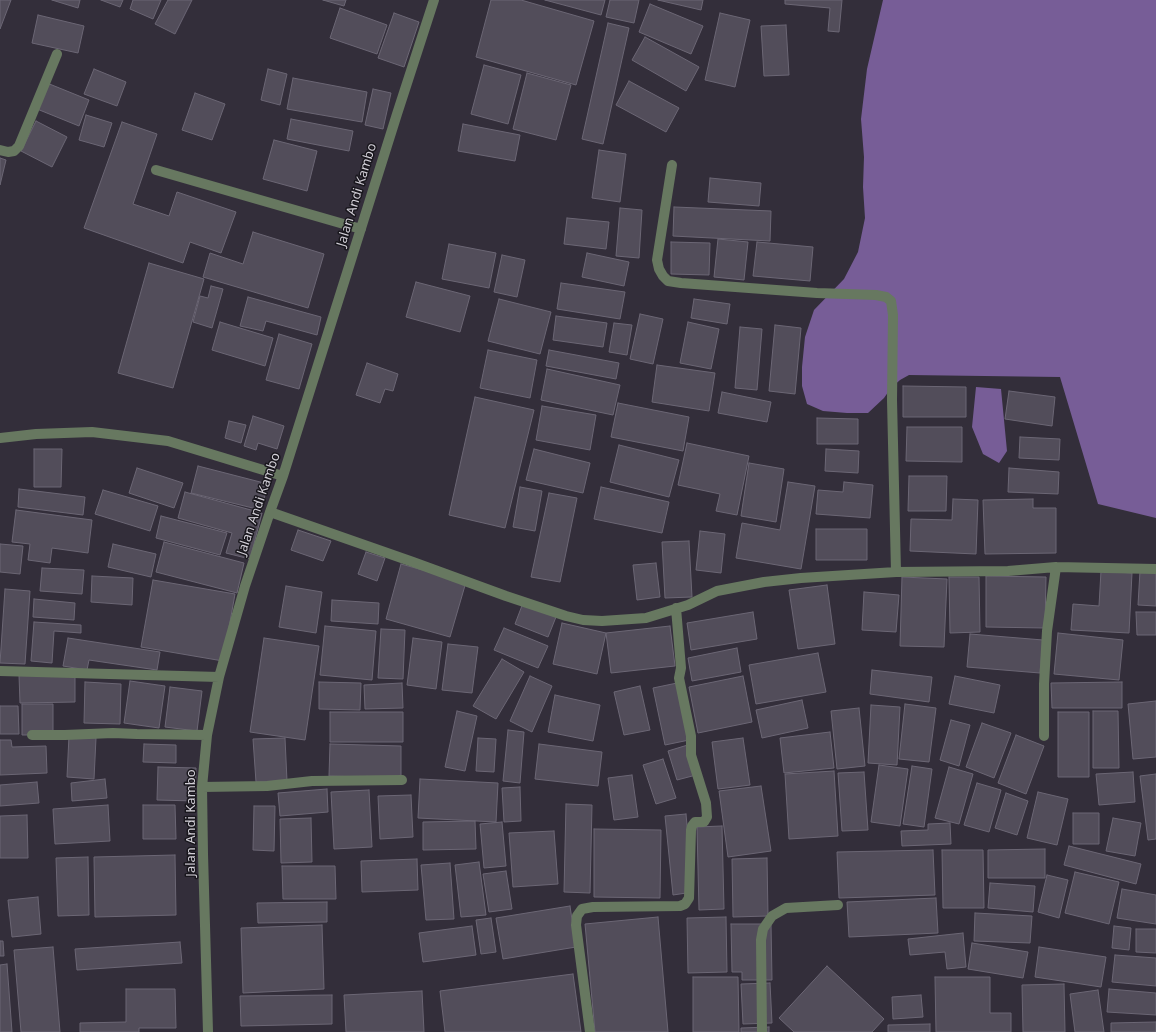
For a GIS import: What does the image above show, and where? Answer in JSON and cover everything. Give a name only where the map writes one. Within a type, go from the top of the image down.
[{"type":"street","name":"Jalan Andi Kambo","points":[[208,1032],[202,787],[207,735],[220,676],[245,586],[283,476],[434,0]]},
{"type":"street","points":[[0,150],[8,152],[14,151],[19,146],[57,54]]},
{"type":"street","points":[[672,165],[657,260],[659,269],[668,281],[817,293],[876,295],[886,297],[891,301],[893,315],[892,400],[896,572]]},
{"type":"street","points":[[156,170],[361,229]]},
{"type":"street","points":[[0,438],[36,434],[92,432],[168,442],[283,476]]},
{"type":"street","points":[[270,512],[506,596],[566,616],[583,620],[602,621],[646,618],[688,605],[717,591],[764,582],[801,578],[896,572],[1008,571],[1056,567],[1156,569]]},
{"type":"street","points":[[1044,736],[1044,684],[1047,631],[1056,567]]},
{"type":"street","points":[[590,1032],[576,925],[577,916],[582,909],[593,906],[680,906],[685,904],[689,898],[692,826],[695,822],[704,822],[707,817],[706,803],[691,755],[690,736],[679,678],[681,668],[676,608]]},
{"type":"street","points":[[0,671],[220,676]]},
{"type":"street","points":[[32,736],[113,733],[207,735]]},
{"type":"street","points":[[202,787],[267,786],[312,781],[402,780]]},
{"type":"street","points":[[762,1032],[761,940],[764,929],[772,916],[786,908],[838,905]]},
{"type":"shaded area","points":[[883,0],[1156,0],[1156,518],[1098,504],[1060,377],[909,375],[900,380],[891,388],[884,398],[868,413],[823,411],[807,404],[802,386],[805,337],[814,310],[844,279],[858,252],[865,218],[863,187],[864,157],[861,119],[867,69]]},
{"type":"shaded area","points":[[976,387],[1001,389],[1007,451],[999,463],[983,454],[972,427]]},
{"type":"building","points":[[0,0],[11,0],[0,29]]},
{"type":"building","points":[[52,0],[80,0],[78,8]]},
{"type":"building","points":[[101,0],[123,0],[120,7]]},
{"type":"building","points":[[133,0],[161,0],[153,19],[130,9]]},
{"type":"building","points":[[168,0],[192,0],[175,34],[155,24]]},
{"type":"building","points":[[323,0],[346,0],[344,6]]},
{"type":"building","points":[[491,0],[521,0],[594,21],[576,85],[476,57]]},
{"type":"building","points":[[545,0],[605,0],[601,15]]},
{"type":"building","points":[[610,0],[639,0],[634,23],[606,17]]},
{"type":"building","points":[[658,0],[703,0],[701,10]]},
{"type":"building","points":[[785,0],[842,0],[839,32],[828,31],[830,8],[785,4]]},
{"type":"building","points":[[650,4],[703,26],[691,54],[639,32]]},
{"type":"building","points":[[340,8],[387,25],[377,54],[330,38]]},
{"type":"building","points":[[394,13],[419,22],[404,67],[378,58]]},
{"type":"building","points":[[720,13],[750,20],[735,87],[705,80]]},
{"type":"building","points":[[38,15],[84,26],[78,53],[32,43]]},
{"type":"building","points":[[608,23],[629,28],[603,144],[582,139]]},
{"type":"building","points":[[786,25],[789,75],[764,76],[761,26]]},
{"type":"building","points":[[645,37],[699,67],[686,91],[632,60]]},
{"type":"building","points":[[484,65],[521,75],[508,124],[471,114]]},
{"type":"building","points":[[94,69],[126,82],[117,106],[84,94]]},
{"type":"building","points":[[268,69],[287,74],[280,105],[261,100]]},
{"type":"building","points":[[527,73],[571,85],[556,140],[513,129]]},
{"type":"building","points":[[293,78],[367,92],[362,122],[287,109]]},
{"type":"building","points":[[629,81],[679,108],[666,132],[616,105]]},
{"type":"building","points":[[47,83],[89,100],[79,126],[37,109]]},
{"type":"building","points":[[373,89],[391,93],[383,129],[365,125]]},
{"type":"building","points":[[195,93],[225,104],[212,140],[182,130]]},
{"type":"building","points":[[86,115],[112,123],[104,147],[79,140]]},
{"type":"building","points":[[291,119],[353,131],[349,151],[287,139]]},
{"type":"building","points":[[36,121],[67,137],[52,167],[21,151]]},
{"type":"building","points":[[122,122],[157,134],[133,204],[169,216],[177,192],[236,212],[221,253],[190,242],[183,263],[84,228]]},
{"type":"building","points":[[463,124],[520,135],[515,161],[458,151]]},
{"type":"building","points":[[274,140],[317,151],[307,191],[263,179]]},
{"type":"building","points":[[599,150],[626,154],[620,202],[592,198]]},
{"type":"building","points":[[0,158],[6,160],[0,185]]},
{"type":"building","points":[[710,178],[761,183],[759,206],[708,202]]},
{"type":"building","points":[[674,207],[771,211],[770,241],[673,236]]},
{"type":"building","points":[[620,208],[642,210],[639,258],[616,256]]},
{"type":"building","points":[[567,218],[609,222],[606,249],[564,244]]},
{"type":"building","points":[[253,232],[324,254],[308,308],[203,277],[210,253],[243,264]]},
{"type":"building","points":[[718,239],[748,242],[744,280],[714,277]]},
{"type":"building","points":[[671,242],[710,243],[709,275],[671,274]]},
{"type":"building","points":[[757,242],[813,247],[810,281],[753,276]]},
{"type":"building","points":[[449,244],[496,253],[489,288],[442,279]]},
{"type":"building","points":[[587,253],[629,262],[624,286],[582,277]]},
{"type":"building","points":[[502,255],[525,260],[517,297],[494,292]]},
{"type":"building","points":[[149,263],[204,279],[173,388],[118,373]]},
{"type":"building","points":[[416,282],[470,296],[460,332],[406,317]]},
{"type":"building","points":[[561,283],[625,292],[620,319],[557,309]]},
{"type":"building","points":[[211,286],[223,289],[212,328],[193,322],[200,296],[208,298]]},
{"type":"building","points":[[248,297],[321,317],[317,335],[266,321],[263,331],[240,326]]},
{"type":"building","points":[[499,299],[551,312],[540,354],[488,341]]},
{"type":"building","points":[[694,299],[730,304],[727,324],[691,318]]},
{"type":"building","points":[[640,314],[663,319],[653,364],[630,359]]},
{"type":"building","points":[[556,316],[607,323],[603,347],[553,340]]},
{"type":"building","points":[[220,322],[273,338],[265,366],[212,350]]},
{"type":"building","points":[[688,322],[719,329],[711,369],[680,363]]},
{"type":"building","points":[[614,323],[632,325],[627,355],[609,352]]},
{"type":"building","points":[[775,325],[801,328],[795,394],[769,391]]},
{"type":"building","points":[[740,327],[762,329],[757,390],[735,388]]},
{"type":"building","points":[[279,334],[312,344],[299,389],[266,380]]},
{"type":"building","points":[[488,350],[537,360],[530,398],[480,388]]},
{"type":"building","points":[[549,350],[619,363],[616,379],[546,366]]},
{"type":"building","points":[[367,363],[398,374],[393,391],[385,389],[380,403],[356,395]]},
{"type":"building","points":[[657,365],[715,373],[709,411],[652,402]]},
{"type":"building","points":[[547,369],[620,385],[613,415],[541,400]]},
{"type":"building","points":[[903,386],[966,387],[966,417],[903,417]]},
{"type":"building","points":[[1009,391],[1055,397],[1052,426],[1005,419]]},
{"type":"building","points":[[722,392],[771,402],[767,422],[718,413]]},
{"type":"building","points":[[475,397],[534,410],[505,528],[449,515]]},
{"type":"building","points":[[618,403],[689,417],[683,451],[611,437]]},
{"type":"building","points":[[542,406],[596,415],[590,450],[536,440]]},
{"type":"building","points":[[253,416],[284,426],[277,449],[258,443],[256,450],[244,446]]},
{"type":"building","points":[[817,418],[858,419],[858,444],[817,444]]},
{"type":"building","points":[[229,421],[246,425],[241,443],[225,438]]},
{"type":"building","points":[[907,427],[962,427],[962,462],[906,461]]},
{"type":"building","points":[[1020,437],[1060,439],[1059,460],[1019,458]]},
{"type":"building","points":[[687,443],[749,456],[737,515],[716,511],[720,494],[678,485]]},
{"type":"building","points":[[619,445],[679,460],[669,497],[610,482]]},
{"type":"building","points":[[34,449],[62,449],[61,487],[34,487]]},
{"type":"building","points":[[534,449],[590,463],[583,493],[526,480]]},
{"type":"building","points":[[826,449],[859,451],[858,473],[825,471]]},
{"type":"building","points":[[749,463],[784,469],[776,522],[741,516]]},
{"type":"building","points":[[198,466],[268,484],[261,510],[191,493]]},
{"type":"building","points":[[137,468],[183,483],[174,508],[129,493]]},
{"type":"building","points":[[1009,468],[1059,472],[1058,494],[1008,492]]},
{"type":"building","points":[[909,476],[947,476],[946,511],[908,511]]},
{"type":"building","points":[[788,482],[815,486],[801,569],[736,558],[742,523],[780,530]]},
{"type":"building","points":[[844,482],[873,485],[870,518],[816,514],[818,490],[843,492]]},
{"type":"building","points":[[520,487],[542,491],[535,531],[513,527]]},
{"type":"building","points":[[601,487],[669,502],[662,533],[594,519]]},
{"type":"building","points":[[19,489],[85,497],[83,515],[18,507]]},
{"type":"building","points":[[103,490],[158,506],[150,531],[95,514]]},
{"type":"building","points":[[185,492],[262,513],[250,559],[226,553],[232,533],[178,518]]},
{"type":"building","points":[[549,493],[577,498],[560,582],[531,577]]},
{"type":"building","points":[[953,499],[978,500],[976,554],[910,551],[911,519],[952,520]]},
{"type":"building","points":[[1033,499],[1033,508],[1056,508],[1056,553],[985,554],[983,500]]},
{"type":"building","points":[[16,510],[92,520],[88,553],[52,548],[50,563],[28,560],[30,544],[12,542]]},
{"type":"building","points":[[161,516],[227,533],[220,555],[156,538]]},
{"type":"building","points":[[816,529],[867,529],[867,560],[816,560]]},
{"type":"building","points":[[298,530],[331,541],[323,561],[291,550]]},
{"type":"building","points":[[700,531],[725,534],[721,573],[696,570]]},
{"type":"building","points":[[689,541],[692,597],[665,598],[662,542]]},
{"type":"building","points":[[164,542],[244,563],[237,593],[156,572]]},
{"type":"building","points":[[0,544],[23,546],[20,574],[0,572]]},
{"type":"building","points":[[113,544],[156,554],[151,577],[108,567]]},
{"type":"building","points":[[366,552],[385,558],[377,581],[358,574]]},
{"type":"building","points":[[656,563],[660,597],[637,600],[633,565]]},
{"type":"building","points":[[401,564],[466,582],[450,637],[386,619]]},
{"type":"building","points":[[42,568],[84,570],[82,594],[40,591]]},
{"type":"building","points":[[1101,571],[1132,573],[1129,633],[1071,630],[1073,604],[1099,606]]},
{"type":"building","points":[[1140,571],[1156,572],[1156,606],[1138,605]]},
{"type":"building","points":[[92,576],[133,578],[132,605],[91,602]]},
{"type":"building","points":[[986,576],[1046,577],[1045,628],[986,627]]},
{"type":"building","points":[[902,577],[947,579],[944,647],[900,646]]},
{"type":"building","points":[[949,577],[979,577],[980,632],[950,633]]},
{"type":"building","points":[[153,580],[235,594],[223,661],[141,647]]},
{"type":"building","points":[[827,585],[835,644],[798,649],[789,590]]},
{"type":"building","points":[[286,586],[322,592],[316,633],[279,627]]},
{"type":"building","points":[[5,589],[30,591],[25,664],[0,663]]},
{"type":"building","points":[[864,592],[899,595],[896,632],[862,630]]},
{"type":"building","points":[[34,599],[75,603],[74,620],[33,617]]},
{"type":"building","points":[[332,600],[379,603],[378,624],[331,621]]},
{"type":"building","points":[[523,603],[556,617],[548,637],[515,624]]},
{"type":"building","points":[[753,612],[757,639],[691,650],[687,623]]},
{"type":"building","points":[[1136,612],[1156,612],[1156,635],[1137,635]]},
{"type":"building","points":[[34,622],[81,625],[81,633],[54,631],[52,663],[31,661]]},
{"type":"building","points":[[562,623],[606,633],[597,674],[553,664]]},
{"type":"building","points":[[325,626],[376,631],[372,680],[320,675]]},
{"type":"building","points":[[670,626],[675,666],[611,673],[606,633]]},
{"type":"building","points":[[504,628],[548,646],[538,668],[494,650]]},
{"type":"building","points":[[381,629],[405,630],[403,679],[378,678]]},
{"type":"building","points":[[1058,633],[1123,640],[1119,680],[1054,674]]},
{"type":"building","points":[[970,634],[1043,640],[1040,673],[967,667]]},
{"type":"building","points":[[68,638],[160,652],[157,670],[89,660],[87,670],[63,666]]},
{"type":"building","points":[[264,638],[319,646],[305,740],[250,732]]},
{"type":"building","points":[[413,638],[442,642],[436,689],[407,685]]},
{"type":"building","points":[[448,644],[478,647],[472,693],[442,690]]},
{"type":"building","points":[[737,648],[741,672],[692,681],[688,658]]},
{"type":"building","points":[[818,653],[826,692],[756,704],[749,665]]},
{"type":"building","points":[[502,659],[524,672],[496,719],[473,706]]},
{"type":"building","points":[[872,670],[932,677],[929,702],[870,694]]},
{"type":"building","points":[[75,674],[75,702],[20,703],[19,675]]},
{"type":"building","points":[[530,676],[552,686],[532,732],[510,721]]},
{"type":"building","points":[[743,676],[752,722],[698,733],[689,687]]},
{"type":"building","points":[[955,676],[1000,685],[994,713],[949,704]]},
{"type":"building","points":[[130,681],[165,686],[159,728],[124,723]]},
{"type":"building","points":[[85,682],[121,684],[120,724],[84,723]]},
{"type":"building","points":[[319,682],[361,683],[360,710],[319,709]]},
{"type":"building","points":[[682,682],[694,739],[665,745],[653,688]]},
{"type":"building","points":[[1122,682],[1122,708],[1052,708],[1051,683]]},
{"type":"building","points":[[402,683],[403,708],[365,709],[364,685]]},
{"type":"building","points":[[640,686],[650,730],[624,735],[614,692]]},
{"type":"building","points":[[170,687],[202,691],[197,731],[165,727]]},
{"type":"building","points":[[555,695],[600,705],[593,741],[548,732]]},
{"type":"building","points":[[802,700],[808,728],[762,738],[756,710]]},
{"type":"building","points":[[1156,701],[1156,757],[1133,759],[1128,704]]},
{"type":"building","points":[[22,704],[53,704],[53,735],[22,735]]},
{"type":"building","points":[[905,704],[936,708],[929,762],[899,759]]},
{"type":"building","points":[[871,705],[900,707],[897,765],[868,763]]},
{"type":"building","points":[[0,706],[18,706],[19,734],[0,734]]},
{"type":"building","points":[[859,708],[865,766],[837,769],[831,711]]},
{"type":"building","points":[[457,711],[477,716],[465,771],[445,767]]},
{"type":"building","points":[[1093,711],[1118,711],[1119,768],[1093,768]]},
{"type":"building","points":[[330,712],[403,712],[403,742],[330,742]]},
{"type":"building","points":[[1058,712],[1089,712],[1089,777],[1058,777]]},
{"type":"building","points":[[951,720],[970,725],[959,766],[940,760]]},
{"type":"building","points":[[982,723],[1011,733],[994,778],[966,767]]},
{"type":"building","points":[[508,730],[524,732],[520,783],[503,781]]},
{"type":"building","points":[[830,732],[834,768],[784,773],[780,738]]},
{"type":"building","points":[[1016,735],[1044,746],[1026,794],[998,783]]},
{"type":"building","points":[[69,736],[96,738],[94,779],[67,777]]},
{"type":"building","points":[[285,738],[287,781],[256,782],[253,739]]},
{"type":"building","points":[[478,738],[496,739],[494,772],[476,771]]},
{"type":"building","points":[[743,738],[750,785],[718,789],[712,742]]},
{"type":"building","points":[[0,740],[11,740],[12,747],[46,746],[47,773],[0,775]]},
{"type":"building","points":[[144,744],[176,745],[176,763],[143,762]]},
{"type":"building","points":[[330,744],[401,746],[401,778],[329,776]]},
{"type":"building","points":[[539,744],[602,752],[598,786],[535,779]]},
{"type":"building","points":[[691,744],[700,774],[677,780],[668,751]]},
{"type":"building","points":[[663,759],[676,798],[656,804],[643,765]]},
{"type":"building","points":[[879,765],[908,769],[900,826],[871,822]]},
{"type":"building","points":[[912,766],[932,769],[924,827],[903,824]]},
{"type":"building","points":[[158,767],[196,768],[195,801],[157,800]]},
{"type":"building","points":[[949,767],[973,774],[959,824],[935,818]]},
{"type":"building","points":[[834,771],[838,836],[789,839],[785,774]]},
{"type":"building","points":[[864,772],[868,830],[842,831],[838,773]]},
{"type":"building","points":[[1133,772],[1135,802],[1099,805],[1096,774]]},
{"type":"building","points":[[1156,774],[1156,839],[1148,840],[1140,776]]},
{"type":"building","points":[[632,775],[638,817],[614,820],[608,778]]},
{"type":"building","points":[[105,779],[107,798],[72,801],[71,783]]},
{"type":"building","points":[[420,779],[498,783],[496,822],[418,818]]},
{"type":"building","points":[[37,782],[39,803],[0,806],[0,785]]},
{"type":"building","points":[[977,783],[1001,790],[989,832],[964,825]]},
{"type":"building","points":[[761,786],[771,851],[728,857],[719,791]]},
{"type":"building","points":[[520,787],[521,821],[504,822],[502,788]]},
{"type":"building","points":[[327,789],[328,812],[280,816],[278,793]]},
{"type":"building","points":[[369,790],[372,847],[334,849],[331,792]]},
{"type":"building","points":[[1038,792],[1068,799],[1057,845],[1027,838]]},
{"type":"building","points":[[1006,793],[1028,801],[1017,835],[995,828]]},
{"type":"building","points":[[411,795],[413,837],[380,839],[378,796]]},
{"type":"building","points":[[566,804],[592,805],[590,893],[564,892]]},
{"type":"building","points":[[108,805],[110,841],[55,844],[53,809]]},
{"type":"building","points":[[143,805],[175,805],[176,839],[143,839]]},
{"type":"building","points":[[254,806],[275,806],[274,851],[253,850]]},
{"type":"building","points":[[1073,813],[1099,813],[1099,844],[1073,844]]},
{"type":"building","points":[[686,814],[693,892],[673,895],[665,816]]},
{"type":"building","points":[[27,815],[28,858],[0,858],[0,816]]},
{"type":"building","points":[[311,818],[312,862],[281,863],[280,819]]},
{"type":"building","points":[[1113,818],[1141,823],[1135,856],[1106,851]]},
{"type":"building","points":[[475,821],[476,849],[423,850],[423,822]]},
{"type":"building","points":[[502,822],[506,866],[484,868],[480,824]]},
{"type":"building","points":[[950,823],[951,844],[902,846],[901,831],[928,830],[928,824]]},
{"type":"building","points":[[722,826],[724,909],[699,910],[697,827]]},
{"type":"building","points":[[594,829],[661,830],[660,898],[594,897]]},
{"type":"building","points":[[554,831],[558,884],[513,887],[509,833]]},
{"type":"building","points":[[1069,846],[1141,864],[1136,884],[1064,865]]},
{"type":"building","points":[[1045,849],[1045,878],[988,878],[988,850]]},
{"type":"building","points":[[933,850],[935,895],[839,898],[837,852]]},
{"type":"building","points":[[942,850],[983,850],[984,908],[943,908]]},
{"type":"building","points":[[175,855],[176,915],[95,917],[94,857]]},
{"type":"building","points":[[88,857],[89,915],[58,916],[56,858]]},
{"type":"building","points":[[767,858],[768,916],[733,917],[732,859]]},
{"type":"building","points":[[417,859],[418,890],[362,892],[361,861]]},
{"type":"building","points":[[479,862],[486,915],[461,917],[455,865]]},
{"type":"building","points":[[450,863],[454,919],[426,920],[421,865]]},
{"type":"building","points":[[282,866],[335,866],[336,899],[283,899]]},
{"type":"building","points":[[506,871],[512,909],[489,912],[483,874]]},
{"type":"building","points":[[1075,872],[1119,882],[1109,924],[1065,913]]},
{"type":"building","points":[[1047,875],[1068,880],[1059,918],[1038,912]]},
{"type":"building","points":[[990,883],[1035,886],[1033,912],[988,908]]},
{"type":"building","points":[[1122,889],[1156,895],[1156,924],[1117,918]]},
{"type":"building","points":[[38,897],[41,934],[12,937],[8,900]]},
{"type":"building","points":[[936,898],[938,933],[849,937],[847,902]]},
{"type":"building","points":[[327,902],[327,922],[258,923],[257,903]]},
{"type":"building","points":[[570,906],[576,947],[503,959],[496,918]]},
{"type":"building","points":[[975,913],[1032,916],[1030,943],[974,941]]},
{"type":"building","points":[[658,917],[668,1032],[595,1032],[585,924]]},
{"type":"building","points":[[726,917],[727,972],[688,973],[687,918]]},
{"type":"building","points":[[491,918],[496,952],[481,954],[476,920]]},
{"type":"building","points":[[731,924],[771,924],[772,980],[742,980],[742,972],[732,972]]},
{"type":"building","points":[[322,925],[324,989],[243,993],[241,928]]},
{"type":"building","points":[[472,926],[476,955],[423,962],[419,933]]},
{"type":"building","points":[[1114,926],[1131,928],[1129,950],[1112,948]]},
{"type":"building","points":[[1136,929],[1156,929],[1156,953],[1136,952]]},
{"type":"building","points":[[963,933],[966,967],[947,969],[945,952],[910,955],[908,939]]},
{"type":"building","points":[[0,941],[3,941],[4,956],[0,956]]},
{"type":"building","points":[[180,942],[182,963],[77,970],[75,949]]},
{"type":"building","points":[[972,943],[1028,952],[1023,978],[968,969]]},
{"type":"building","points":[[53,947],[60,1032],[21,1032],[14,950]]},
{"type":"building","points":[[1039,947],[1106,957],[1101,987],[1035,977]]},
{"type":"building","points":[[1115,955],[1156,958],[1156,986],[1112,982]]},
{"type":"building","points":[[7,964],[12,1032],[0,1032],[0,965]]},
{"type":"building","points":[[827,966],[884,1019],[872,1032],[794,1032],[779,1018]]},
{"type":"building","points":[[573,974],[581,1032],[445,1032],[440,991]]},
{"type":"building","points":[[693,977],[738,977],[739,1032],[693,1032]]},
{"type":"building","points":[[935,977],[990,977],[990,1013],[1011,1013],[1011,1032],[936,1032]]},
{"type":"building","points":[[770,983],[772,1023],[743,1024],[741,984]]},
{"type":"building","points":[[1064,984],[1065,1032],[1023,1032],[1022,985]]},
{"type":"building","points":[[126,989],[175,989],[176,1028],[139,1028],[139,1032],[80,1032],[80,1023],[126,1022]]},
{"type":"building","points":[[1109,989],[1156,993],[1156,1015],[1107,1012]]},
{"type":"building","points":[[1098,990],[1104,1032],[1075,1032],[1070,994]]},
{"type":"building","points":[[422,991],[424,1032],[346,1032],[344,995]]},
{"type":"building","points":[[332,995],[332,1024],[241,1026],[240,996]]},
{"type":"building","points":[[921,995],[923,1017],[893,1019],[892,997]]},
{"type":"building","points":[[1156,1022],[1156,1032],[1111,1032],[1111,1023]]},
{"type":"building","points":[[930,1024],[930,1032],[888,1032],[888,1025]]},
{"type":"building","points":[[769,1027],[769,1032],[741,1032],[741,1028]]}]
